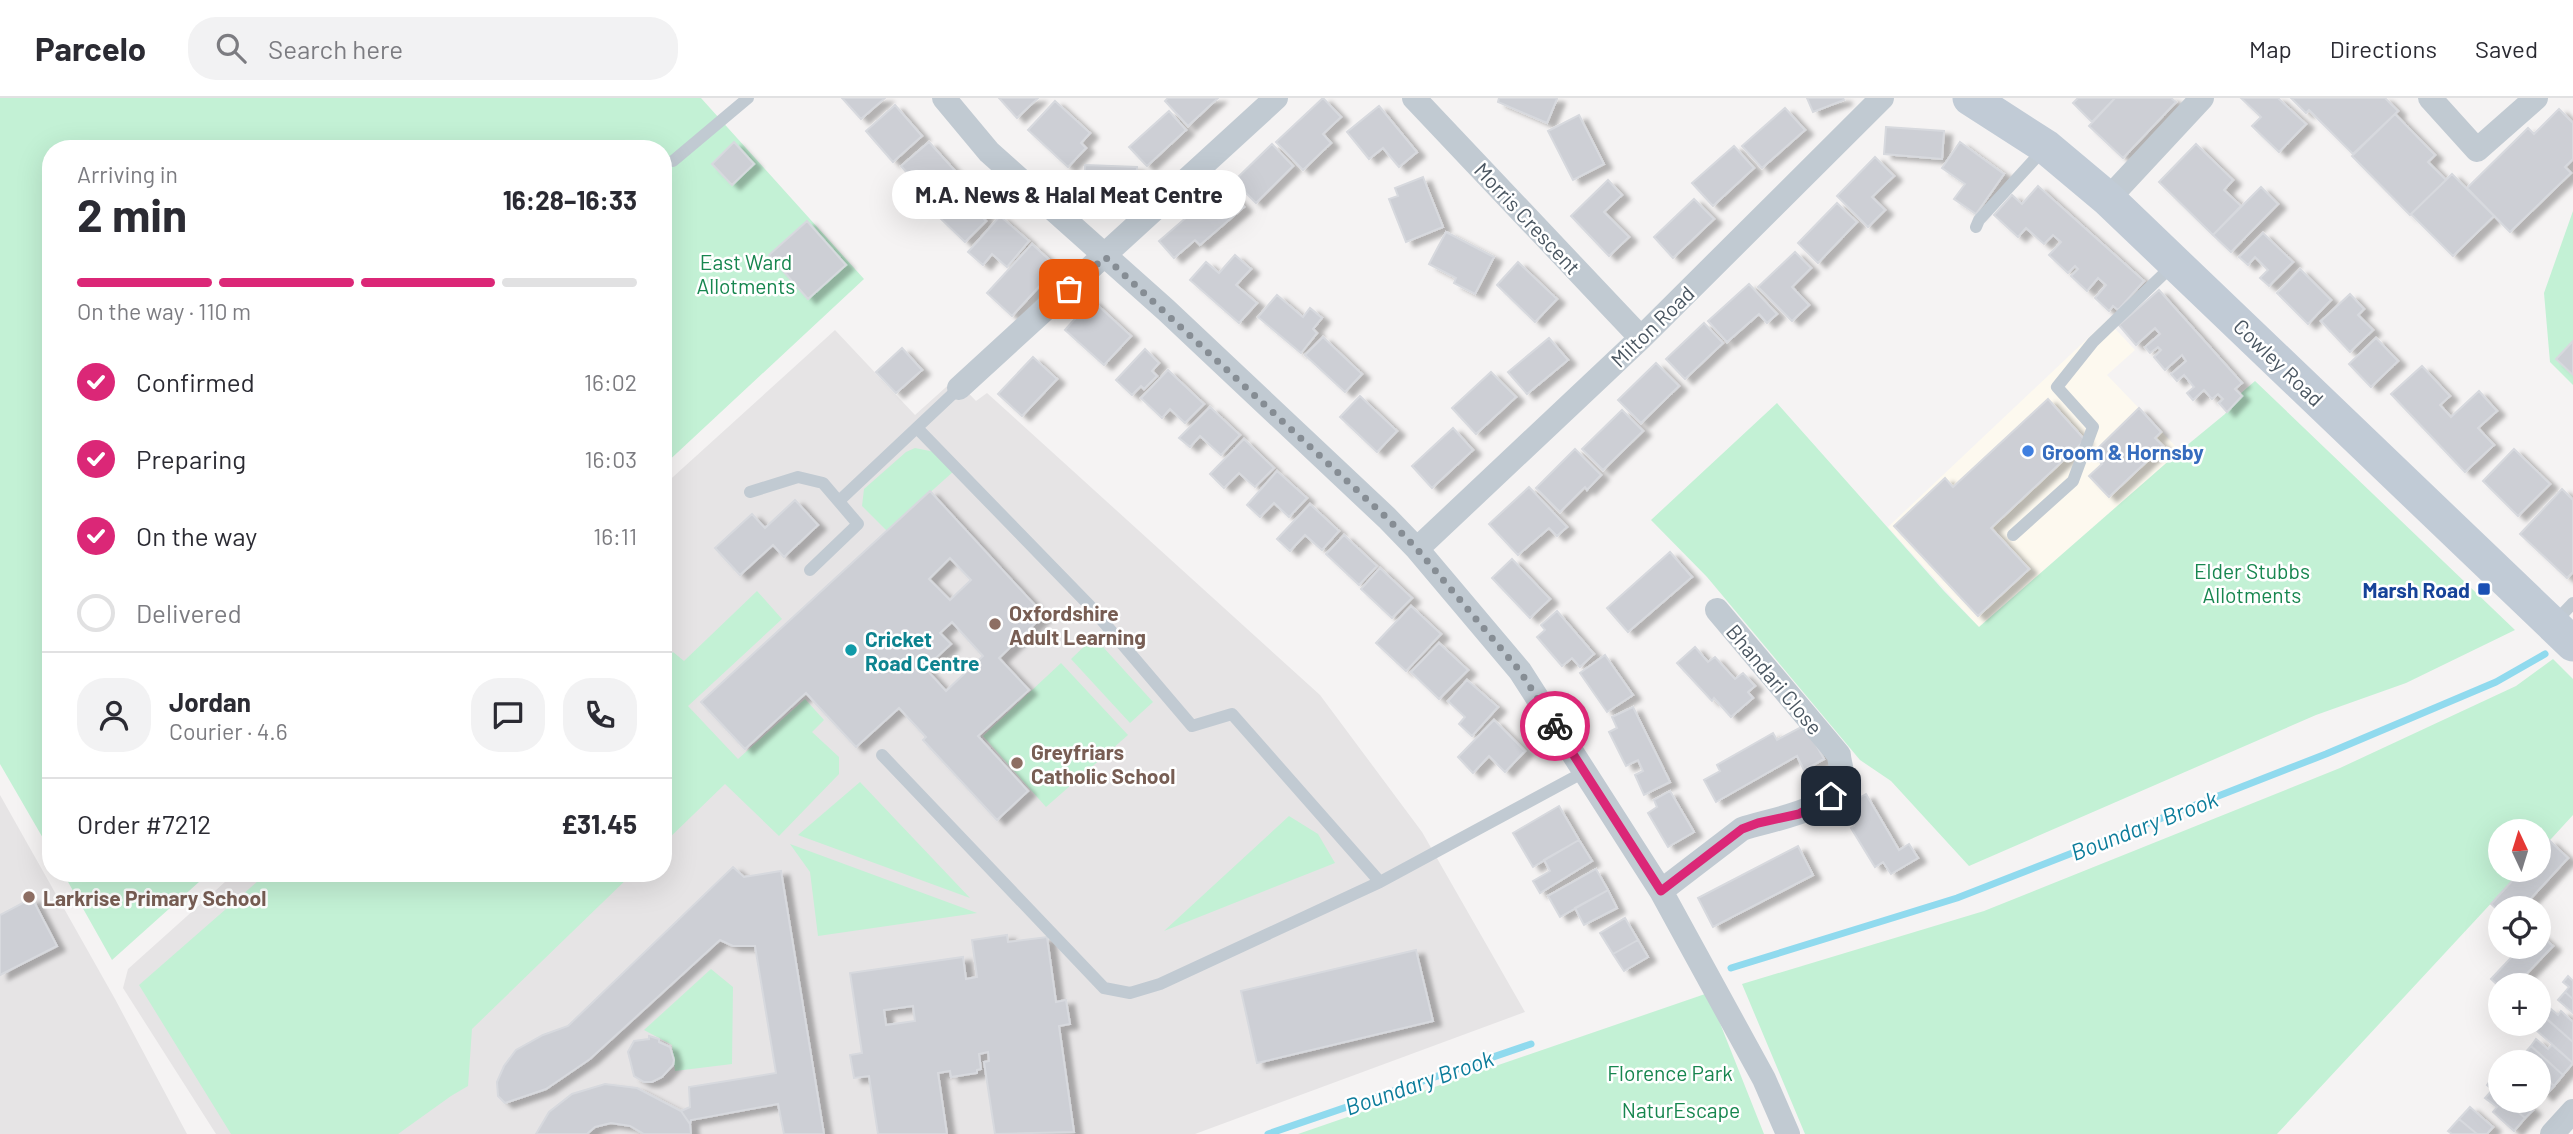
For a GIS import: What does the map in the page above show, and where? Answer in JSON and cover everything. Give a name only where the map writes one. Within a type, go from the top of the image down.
[{"type":"main road","name":"Cowley Road","points":[[1970,98],[2046,146],[2108,199],[2252,338],[2567,623]]},
{"type":"street","points":[[944,98],[989,152],[1266,405],[1417,549],[1520,671],[1661,891],[1763,1079],[1788,1134]]},
{"type":"street","points":[[959,388],[1276,98]]},
{"type":"street","name":"Morris Crescent","points":[[1414,98],[1641,338]]},
{"type":"street","name":"Milton Road","points":[[1417,549],[1641,338],[1882,98]]},
{"type":"street","points":[[2108,199],[2202,98]]},
{"type":"street","points":[[2430,98],[2477,150],[2536,98]]},
{"type":"street","name":"Bhandari Close","points":[[1661,891],[1742,829],[1799,814],[1831,796],[1842,778],[1839,755],[1717,610]]},
{"type":"street","points":[[2552,1134],[2573,1111]]},
{"type":"lane","points":[[673,161],[748,98]]},
{"type":"lane","points":[[1976,227],[1979,220],[2046,146]]},
{"type":"lane","points":[[2013,535],[2073,481],[2093,427],[2057,387],[2093,342],[2176,262]]},
{"type":"lane","points":[[839,501],[959,388]]},
{"type":"lane","points":[[918,429],[1089,605],[1192,726],[1232,715],[1380,881]]},
{"type":"lane","points":[[750,492],[798,477],[823,482],[858,524],[810,570]]},
{"type":"lane","points":[[882,755],[1104,988],[1130,993],[1160,984],[1380,881],[1584,772]]},
{"type":"shaded area","points":[[2107,320],[2135,350],[2107,375],[2180,451],[1979,627],[1888,527]]},
{"type":"shaded area","name":"Greyfriars Catholic School","points":[[835,330],[915,415],[955,379],[976,401],[987,393],[1320,695],[1422,832],[1525,1012],[1195,1134],[216,1134],[123,988],[128,969],[225,882],[672,882],[672,478]]},
{"type":"shaded area","name":"Larkrise Primary School","points":[[0,795],[42,870],[42,882],[49,882],[187,1134],[0,1134]]},
{"type":"green space","name":"East Ward Allotments","points":[[0,98],[701,98],[864,279],[672,458],[672,140],[42,140],[42,836],[0,764]]},
{"type":"green space","points":[[2573,211],[2573,385],[2550,362],[2544,293]]},
{"type":"green space","name":"Elder Stubbs Allotments","points":[[2255,381],[2515,630],[2406,683],[2316,715],[1969,866],[1891,781],[1860,760],[1707,577],[1651,520],[1777,403],[1979,627],[2225,414],[2240,394]]},
{"type":"green space","points":[[915,448],[935,452],[954,471],[887,531],[862,506],[864,489],[906,452]]},
{"type":"green space","points":[[757,591],[782,619],[688,706],[738,759],[805,699],[824,720],[812,732],[839,757],[839,774],[779,836],[725,784],[672,835],[672,653],[684,661]]},
{"type":"green space","points":[[1094,637],[1153,702],[1130,723],[1071,659]]},
{"type":"green space","points":[[2553,659],[2573,679],[2573,815],[2552,838],[2552,819],[2488,819],[2488,882],[2511,882],[2498,896],[2488,896],[2488,907],[2277,1134],[1805,1134],[1742,984],[1984,911],[2340,768],[2516,686]]},
{"type":"green space","points":[[1061,663],[1128,735],[1046,807],[983,736]]},
{"type":"green space","points":[[860,782],[970,898],[798,835]]},
{"type":"green space","points":[[1289,816],[1318,834],[1335,863],[1164,931]]},
{"type":"green space","points":[[790,844],[977,913],[818,936],[810,872]]},
{"type":"green space","points":[[68,882],[199,882],[112,960]]},
{"type":"green space","points":[[257,882],[624,882],[472,1029],[468,1086],[398,1134],[231,1134],[139,985]]},
{"type":"green space","points":[[711,969],[733,987],[732,1064],[675,1071],[672,1045],[644,1030]]},
{"type":"green space","name":"Florence Park","points":[[1708,993],[1764,1134],[1298,1134]]},
{"type":"building","points":[[842,98],[885,98],[861,119]]},
{"type":"building","points":[[999,98],[1038,98],[1017,118]]},
{"type":"building","points":[[1168,98],[1218,98],[1188,126],[1165,101]]},
{"type":"building","points":[[1323,98],[1341,117],[1323,134],[1331,143],[1303,170],[1276,142]]},
{"type":"building","points":[[1499,98],[1557,99],[1547,123],[1498,102]]},
{"type":"building","points":[[1807,98],[1843,98],[1844,100],[1813,112]]},
{"type":"building","points":[[2078,98],[2115,98],[2092,122],[2073,103]]},
{"type":"building","points":[[2115,98],[2171,98],[2176,102],[2123,158],[2089,126]]},
{"type":"building","points":[[2241,98],[2278,98],[2306,124],[2279,152],[2252,126],[2261,117]]},
{"type":"building","points":[[2291,98],[2385,98],[2398,111],[2353,154],[2309,110],[2306,113]]},
{"type":"building","points":[[1055,101],[1090,133],[1081,143],[1086,148],[1068,167],[1028,130]]},
{"type":"building","points":[[895,105],[922,136],[893,162],[866,131]]},
{"type":"building","points":[[1379,106],[1417,152],[1399,167],[1383,148],[1369,159],[1347,132]]},
{"type":"building","points":[[1785,108],[1805,130],[1762,168],[1742,146]]},
{"type":"building","points":[[2559,109],[2573,123],[2573,159],[2565,167],[2571,173],[2510,232],[2467,188],[2528,128],[2534,134]]},
{"type":"building","points":[[1169,111],[1186,130],[1147,166],[1129,147]]},
{"type":"building","points":[[2395,114],[2435,155],[2428,162],[2446,180],[2410,215],[2352,156]]},
{"type":"building","points":[[1579,115],[1604,164],[1573,180],[1548,131]]},
{"type":"building","points":[[1886,127],[1944,131],[1942,159],[1884,154]]},
{"type":"building","points":[[734,142],[754,164],[732,185],[712,164]]},
{"type":"building","points":[[929,142],[957,173],[925,201],[913,188],[917,184],[901,166]]},
{"type":"building","points":[[1960,142],[2004,174],[1976,214],[1954,199],[1965,184],[1942,168]]},
{"type":"building","points":[[1272,144],[1293,166],[1256,203],[1234,181]]},
{"type":"building","points":[[2196,144],[2233,180],[2224,190],[2241,206],[2213,235],[2159,182]]},
{"type":"building","points":[[1734,146],[1754,168],[1713,206],[1692,183]]},
{"type":"building","points":[[1875,157],[1894,176],[1872,197],[1885,210],[1868,227],[1837,196]]},
{"type":"building","points":[[1085,165],[1137,167],[1136,192],[1084,190]]},
{"type":"building","points":[[2452,174],[2494,216],[2453,256],[2411,214]]},
{"type":"building","points":[[1423,177],[1443,227],[1406,242],[1389,199],[1398,196],[1395,188]]},
{"type":"building","points":[[1608,180],[1622,195],[1604,212],[1629,237],[1609,256],[1571,216]]},
{"type":"building","points":[[968,184],[992,207],[982,217],[986,221],[965,242],[938,216]]},
{"type":"building","points":[[1224,185],[1244,207],[1200,245],[1195,240],[1174,258],[1159,241]]},
{"type":"building","points":[[2038,186],[2144,281],[2118,310],[2113,306],[2109,311],[2095,298],[2106,285],[2098,278],[2087,291],[2071,276],[2078,269],[2075,266],[2068,273],[2049,255],[2061,242],[2053,235],[2044,244],[2026,228],[2018,237],[1994,215],[2012,195],[2022,204]]},
{"type":"building","points":[[2261,187],[2278,204],[2231,252],[2213,235]]},
{"type":"building","points":[[1694,199],[1714,219],[1673,258],[1654,237]]},
{"type":"building","points":[[1837,203],[1857,222],[1818,263],[1798,243]]},
{"type":"building","points":[[1000,216],[1029,241],[1007,267],[992,254],[983,265],[968,252]]},
{"type":"building","points":[[807,221],[846,265],[808,299],[769,255]]},
{"type":"building","points":[[1446,232],[1494,257],[1475,294],[1454,283],[1456,278],[1429,264]]},
{"type":"building","points":[[2263,233],[2293,262],[2269,286],[2260,278],[2268,270],[2255,257],[2248,265],[2239,257]]},
{"type":"building","points":[[1032,244],[1057,267],[1012,316],[987,293]]},
{"type":"building","points":[[1795,252],[1811,268],[1792,287],[1809,305],[1792,321],[1758,287]]},
{"type":"building","points":[[1235,255],[1251,269],[1236,285],[1257,303],[1239,323],[1190,280],[1206,262],[1219,273]]},
{"type":"building","points":[[1518,262],[1557,299],[1535,322],[1497,285]]},
{"type":"building","points":[[2300,269],[2331,300],[2308,324],[2277,293]]},
{"type":"building","points":[[1749,284],[1777,314],[1767,323],[1759,314],[1727,342],[1708,321]]},
{"type":"building","points":[[2159,290],[2242,383],[2235,389],[2242,396],[2227,412],[2219,403],[2223,399],[2218,394],[2212,399],[2204,390],[2193,400],[2187,393],[2194,387],[2184,375],[2177,381],[2171,374],[2186,361],[2182,355],[2165,370],[2154,357],[2161,350],[2158,347],[2150,353],[2145,347],[2160,334],[2155,328],[2136,345],[2119,325]]},
{"type":"building","points":[[2350,294],[2364,309],[2358,315],[2373,330],[2350,352],[2321,321]]},
{"type":"building","points":[[1277,295],[1303,317],[1310,308],[1322,318],[1313,329],[1317,333],[1301,353],[1258,317]]},
{"type":"building","points":[[1092,300],[1131,336],[1104,365],[1065,330]]},
{"type":"building","points":[[1704,323],[1723,343],[1685,379],[1666,359]]},
{"type":"building","points":[[1323,337],[1362,374],[1345,392],[1305,355]]},
{"type":"building","points":[[1549,338],[1568,360],[1527,394],[1508,372]]},
{"type":"building","points":[[2376,338],[2398,361],[2371,387],[2349,364]]},
{"type":"building","points":[[2573,341],[2573,375],[2556,359]]},
{"type":"building","points":[[902,348],[922,370],[896,393],[876,372]]},
{"type":"building","points":[[1145,349],[1159,363],[1152,371],[1157,376],[1144,389],[1141,386],[1132,395],[1116,380]]},
{"type":"building","points":[[1033,357],[1057,379],[1022,416],[998,394]]},
{"type":"building","points":[[1656,363],[1679,386],[1641,423],[1618,400]]},
{"type":"building","points":[[2422,366],[2450,396],[2440,405],[2451,417],[2479,391],[2497,411],[2478,428],[2494,445],[2465,472],[2391,394]]},
{"type":"building","points":[[1168,370],[1204,404],[1185,423],[1170,409],[1162,418],[1141,398]]},
{"type":"building","points":[[1491,372],[1516,397],[1476,434],[1452,408]]},
{"type":"building","points":[[1360,396],[1397,431],[1377,452],[1340,417]]},
{"type":"building","points":[[2048,399],[2085,440],[1991,528],[2029,569],[1978,616],[1894,526],[1945,478],[1953,487]]},
{"type":"building","points":[[1210,407],[1240,435],[1221,455],[1200,436],[1190,447],[1179,438]]},
{"type":"building","points":[[2139,408],[2161,432],[2155,438],[2163,446],[2109,497],[2089,476],[2102,464],[2092,454]]},
{"type":"building","points":[[1622,410],[1643,431],[1603,470],[1582,449]]},
{"type":"building","points":[[1453,428],[1473,450],[1432,488],[1412,466]]},
{"type":"building","points":[[1244,439],[1274,468],[1255,487],[1239,473],[1224,488],[1210,474]]},
{"type":"building","points":[[1575,449],[1601,475],[1560,512],[1536,488]]},
{"type":"building","points":[[2514,449],[2550,484],[2518,516],[2483,481]]},
{"type":"building","points":[[1277,471],[1307,498],[1289,517],[1274,503],[1260,517],[1247,505]]},
{"type":"building","points":[[1529,487],[1567,527],[1557,536],[1549,528],[1518,555],[1489,524]]},
{"type":"building","points":[[2562,489],[2573,500],[2573,572],[2567,578],[2520,534]]},
{"type":"building","name":"Cricket Road Centre","points":[[930,491],[1044,615],[999,658],[1029,690],[978,736],[1028,791],[997,820],[923,740],[926,737],[899,708],[856,747],[806,693],[745,749],[701,702]],"holes":[[[950,558],[971,580],[950,600],[929,579]],[[952,622],[983,656],[946,691],[925,668],[951,644],[940,633]]]},
{"type":"building","points":[[795,500],[818,525],[784,557],[773,545],[740,575],[715,548],[752,514],[765,528]]},
{"type":"building","points":[[1310,504],[1339,531],[1322,550],[1305,535],[1290,551],[1277,539]]},
{"type":"building","points":[[1344,535],[1377,566],[1359,585],[1326,554]]},
{"type":"building","points":[[1670,552],[1692,577],[1628,632],[1607,608]]},
{"type":"building","points":[[1512,559],[1550,599],[1530,618],[1492,578]]},
{"type":"building","points":[[1380,568],[1412,598],[1392,618],[1361,589]]},
{"type":"building","points":[[1411,606],[1441,634],[1406,671],[1376,643]]},
{"type":"building","points":[[1557,611],[1594,654],[1580,667],[1572,658],[1562,666],[1537,637],[1545,630],[1541,625]]},
{"type":"building","points":[[1439,643],[1468,670],[1439,699],[1411,672]]},
{"type":"building","points":[[1695,647],[1708,662],[1715,657],[1735,679],[1743,673],[1755,686],[1748,692],[1753,698],[1731,717],[1714,698],[1712,701],[1677,663]]},
{"type":"building","points":[[1605,655],[1633,695],[1607,712],[1580,673]]},
{"type":"building","points":[[1467,680],[1498,707],[1472,736],[1459,724],[1465,717],[1448,701]]},
{"type":"building","points":[[1633,707],[1670,782],[1644,795],[1635,775],[1643,771],[1638,760],[1626,766],[1609,732],[1617,728],[1612,717]]},
{"type":"building","points":[[1494,720],[1525,751],[1505,772],[1489,756],[1473,773],[1458,757]]},
{"type":"building","points":[[1805,725],[1824,759],[1804,770],[1797,756],[1716,802],[1704,780],[1720,771],[1717,765],[1773,733],[1777,740]]},
{"type":"building","points":[[1670,791],[1694,832],[1668,847],[1648,813],[1657,807],[1654,800]]},
{"type":"building","points":[[1866,794],[1899,850],[1909,844],[1918,858],[1891,874],[1883,862],[1875,867],[1851,828],[1854,826],[1843,807]]},
{"type":"building","points":[[1559,806],[1579,840],[1533,867],[1513,833]]},
{"type":"building","points":[[1579,840],[1592,861],[1540,893],[1533,881],[1550,871],[1544,860]]},
{"type":"building","points":[[2552,843],[2568,858],[2552,875]]},
{"type":"building","points":[[1798,846],[1813,875],[1713,927],[1698,898]]},
{"type":"building","points":[[733,867],[744,877],[781,871],[824,1134],[784,1134],[778,1104],[691,1120],[690,1124],[681,1111],[690,1107],[689,1087],[776,1073],[755,946],[733,946],[720,940],[590,1059],[546,1089],[505,1103],[498,1096],[497,1082],[504,1066],[516,1050],[543,1035],[568,1026]]},
{"type":"building","points":[[1596,869],[1608,890],[1560,917],[1548,896]]},
{"type":"building","points":[[2511,882],[2546,882],[2533,896],[2498,896]]},
{"type":"building","points":[[1608,890],[1617,908],[1584,925],[1575,908]]},
{"type":"building","points":[[32,898],[57,946],[0,975],[0,915]]},
{"type":"building","points":[[1625,918],[1638,940],[1613,954],[1600,933]]},
{"type":"building","points":[[1007,935],[1008,942],[1047,937],[1056,1002],[1066,1000],[1070,1024],[1059,1026],[1074,1132],[995,1134],[984,1062],[989,1061],[988,1052],[979,1054],[981,1069],[977,1070],[977,1073],[951,1077],[950,1071],[938,1073],[947,1134],[878,1134],[869,1076],[854,1078],[850,1055],[862,1053],[850,973],[963,957],[966,979],[977,977],[972,940]],"holes":[[[913,1006],[915,1021],[886,1025],[884,1010]]]},
{"type":"building","points":[[1638,940],[1648,957],[1624,971],[1613,954]]},
{"type":"building","points":[[1416,950],[1433,1021],[1257,1063],[1241,991]]},
{"type":"building","points":[[2510,959],[2541,959],[2527,973],[2497,973]]},
{"type":"building","points":[[2568,976],[2573,981],[2573,999],[2565,992],[2569,987],[2563,982]]},
{"type":"building","points":[[2565,992],[2573,999],[2573,1013],[2558,1000]]},
{"type":"building","points":[[2551,1009],[2558,1015],[2561,1011],[2573,1022],[2573,1042],[2551,1023]]},
{"type":"building","points":[[2551,1022],[2573,1042],[2573,1063],[2543,1036],[2551,1036]]},
{"type":"building","points":[[649,1036],[670,1047],[674,1060],[662,1077],[652,1082],[644,1082],[634,1076],[628,1052],[634,1041],[649,1039]]},
{"type":"building","points":[[2536,1039],[2548,1049],[2552,1045],[2573,1063],[2563,1075],[2551,1064],[2551,1050],[2535,1050],[2531,1046]]},
{"type":"building","points":[[2551,1064],[2563,1075],[2554,1086],[2551,1083]]},
{"type":"building","points":[[605,1084],[637,1088],[681,1111],[690,1124],[691,1134],[644,1134],[630,1126],[611,1123],[595,1127],[587,1134],[536,1134],[549,1112],[572,1094]]},
{"type":"building","points":[[2470,1107],[2493,1127],[2487,1134],[2477,1134],[2459,1119]]},
{"type":"building","points":[[2494,1113],[2519,1113],[2525,1118],[2514,1131]]},
{"type":"building","points":[[2459,1119],[2477,1134],[2452,1134],[2448,1131]]},
{"type":"waterway","name":"Boundary Brook","points":[[1731,968],[1957,898],[2326,754],[2496,682],[2545,654]]},
{"type":"waterway","name":"Boundary Brook","points":[[1268,1134],[1531,1044]]},
{"type":"way so far","points":[[1069,289],[1105,257],[1166,310],[1417,549],[1520,671],[1555,726]]},
{"type":"place","name":"M.A. News & Halal Meat Centre","points":[[1069,289]]},
{"type":"place","name":"Groom & Hornsby","points":[[2028,451]]},
{"type":"place","name":"Marsh Road","points":[[2484,589]]},
{"type":"place","name":"Oxfordshire Adult Learning","points":[[995,624]]},
{"type":"place","name":"Cricket Road Centre","points":[[851,650]]},
{"type":"place","name":"Greyfriars Catholic School","points":[[1017,763]]},
{"type":"place","name":"Larkrise Primary School","points":[[29,897]]},
{"type":"route","points":[[1555,726],[1661,891],[1742,829],[1799,814],[1831,796]]},
{"type":"park label","name":"NaturEscape","points":[[1681,1109]]}]
